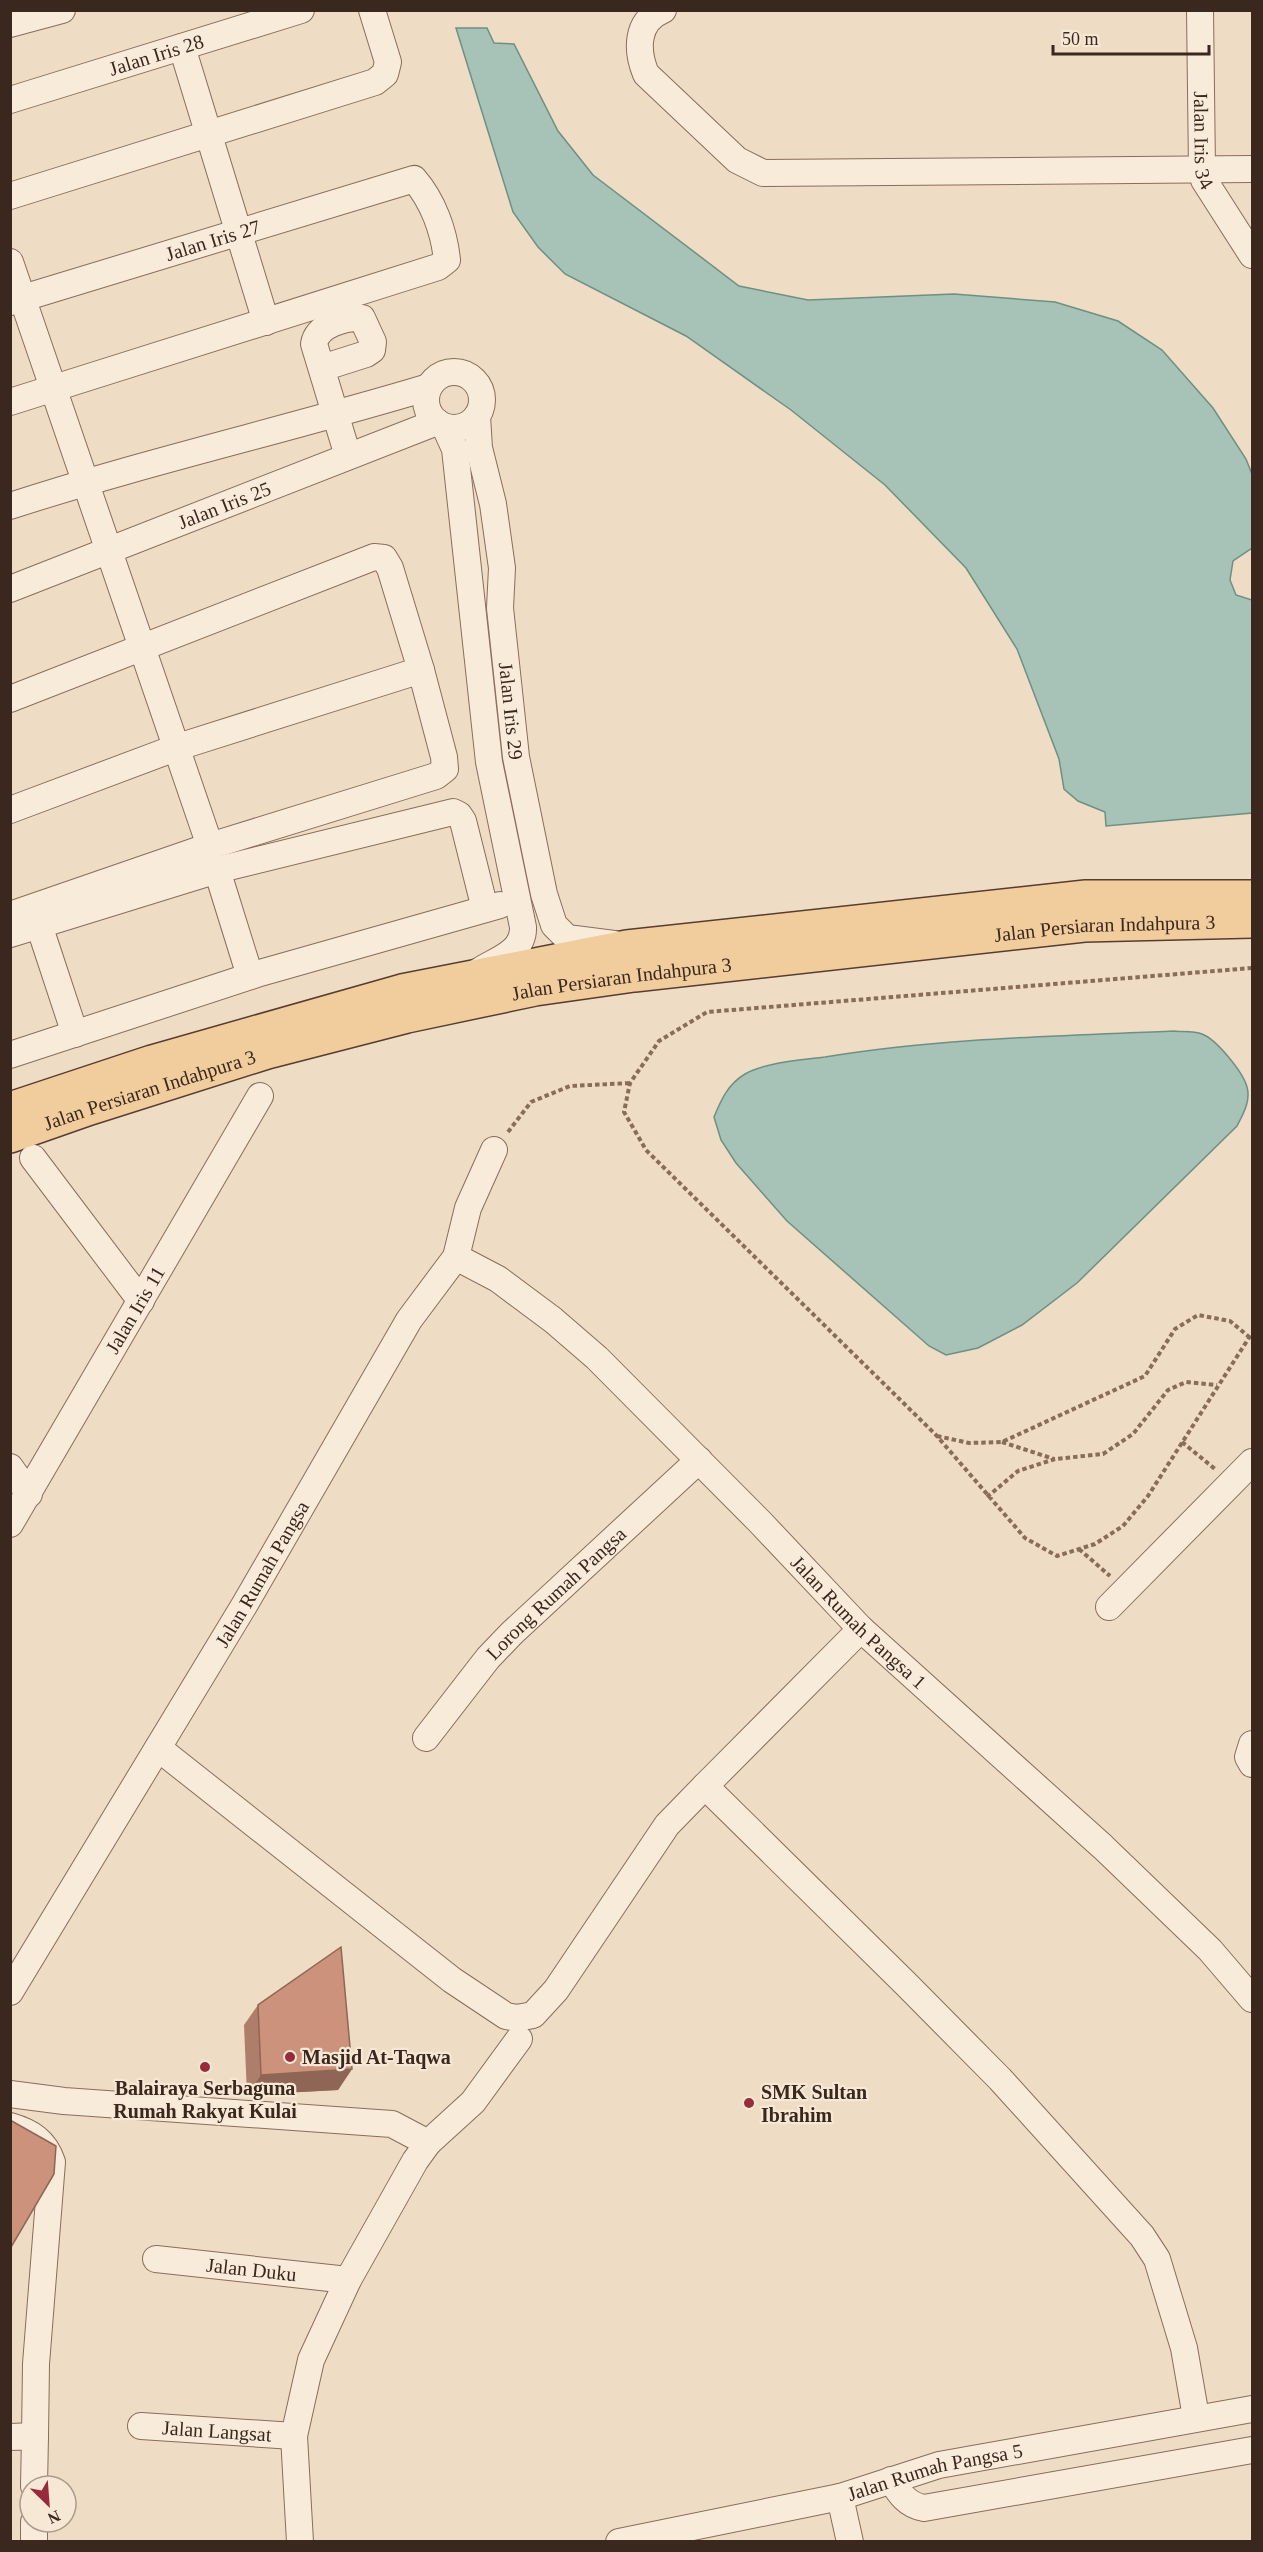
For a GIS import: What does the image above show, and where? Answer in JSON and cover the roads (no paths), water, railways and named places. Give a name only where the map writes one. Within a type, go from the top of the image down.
[{"type":"main road","name":"Jalan Persiaran Indahpura 3","points":[[10,1109],[163,1059],[402,991],[471,975],[627,947],[1086,897],[1252,897]]},
{"type":"main road","name":"Jalan Persiaran Indahpura 3","points":[[22,1147],[90,1108],[267,1052],[407,1016],[535,989],[634,975],[1084,925],[1252,921]]},
{"type":"street","points":[[10,24],[62,10]]},
{"type":"street","name":"Jalan Iris 28","points":[[10,100],[301,10]]},
{"type":"street","points":[[10,195],[375,82],[385,74],[388,62],[372,10]]},
{"type":"street","points":[[663,10],[652,15],[640,35],[640,55],[646,74],[737,160],[763,173],[1252,169]]},
{"type":"street","name":"Jalan Iris 34","points":[[1200,10],[1204,180],[1252,255]]},
{"type":"street","points":[[10,402],[266,322],[182,47]]},
{"type":"street","name":"Jalan Iris 27","points":[[17,300],[414,179],[427,194],[445,244],[447,260],[438,267],[266,322]]},
{"type":"street","points":[[10,262],[17,300],[54,388],[178,747],[250,976]]},
{"type":"street","points":[[322,368],[348,456]]},
{"type":"street","points":[[10,506],[86,482],[336,415],[429,387],[444,374],[453,372],[470,376],[477,382],[483,399],[477,416],[468,424],[457,428],[441,424],[427,409],[429,387]]},
{"type":"street","name":"Jalan Iris 29","points":[[477,416],[479,448],[493,504],[502,568],[500,608],[516,757],[544,894],[554,925],[567,938],[627,947]]},
{"type":"street","name":"Jalan Iris 29","points":[[441,424],[455,449],[489,762],[523,938],[517,949],[471,975]]},
{"type":"street","name":"Jalan Iris 25","points":[[10,589],[348,456],[441,424]]},
{"type":"street","points":[[10,699],[144,649],[374,557],[384,558],[390,568],[421,670],[444,757],[444,769],[436,776],[10,934]]},
{"type":"street","points":[[10,810],[178,747],[421,670]]},
{"type":"street","points":[[10,915],[214,858],[456,813],[463,821],[485,909]]},
{"type":"street","points":[[10,1055],[250,976],[544,894]]},
{"type":"street","points":[[39,925],[75,1034]]},
{"type":"street","name":"Jalan Iris 11","points":[[10,1524],[260,1096]]},
{"type":"street","points":[[22,1147],[141,1301]]},
{"type":"street","name":"Jalan Rumah Pangsa","points":[[10,1992],[245,1604],[409,1320],[456,1257],[468,1208],[495,1150]]},
{"type":"street","name":"Jalan Rumah Pangsa 1","points":[[456,1257],[498,1280],[553,1320],[597,1358],[699,1460],[861,1629],[1111,1854],[1210,1950],[1252,1999]]},
{"type":"street","name":"Lorong Rumah Pangsa","points":[[426,1738],[488,1658],[512,1633],[699,1460]]},
{"type":"street","points":[[1118,1599],[1252,1462]]},
{"type":"street","points":[[10,1467],[29,1494]]},
{"type":"street","points":[[158,1748],[443,1973],[506,2016],[517,2018],[533,2015],[556,1990],[666,1824],[861,1629]]},
{"type":"street","points":[[705,1786],[1000,2079],[1142,2236],[1157,2259],[1174,2314],[1184,2348],[1196,2417]]},
{"type":"street","points":[[300,2541],[294,2436],[312,2360],[348,2280],[415,2161],[428,2143],[473,2102],[519,2039]]},
{"type":"street","points":[[10,2094],[64,2101],[392,2124],[428,2143]]},
{"type":"street","points":[[10,2126],[26,2131],[40,2140],[48,2150],[52,2162],[36,2364],[23,2436],[31,2474]]},
{"type":"street","name":"Jalan Duku","points":[[156,2259],[348,2280]]},
{"type":"street","name":"Jalan Rumah Pangsa 5","points":[[619,2541],[840,2497],[949,2463],[1196,2417],[1252,2409]]},
{"type":"street","name":"Jalan Langsat","points":[[141,2426],[294,2436]]},
{"type":"street","points":[[891,2480],[901,2497],[915,2506],[924,2508],[1252,2450]]},
{"type":"street","points":[[840,2497],[850,2541]]},
{"type":"place","name":"Masjid At-Taqwa","points":[[290,2057]]},
{"type":"place","name":"Balairaya Serbaguna Rumah Rakyat Kulai","points":[[205,2067]]},
{"type":"place","name":"SMK Sultan Ibrahim","points":[[749,2103]]}]
